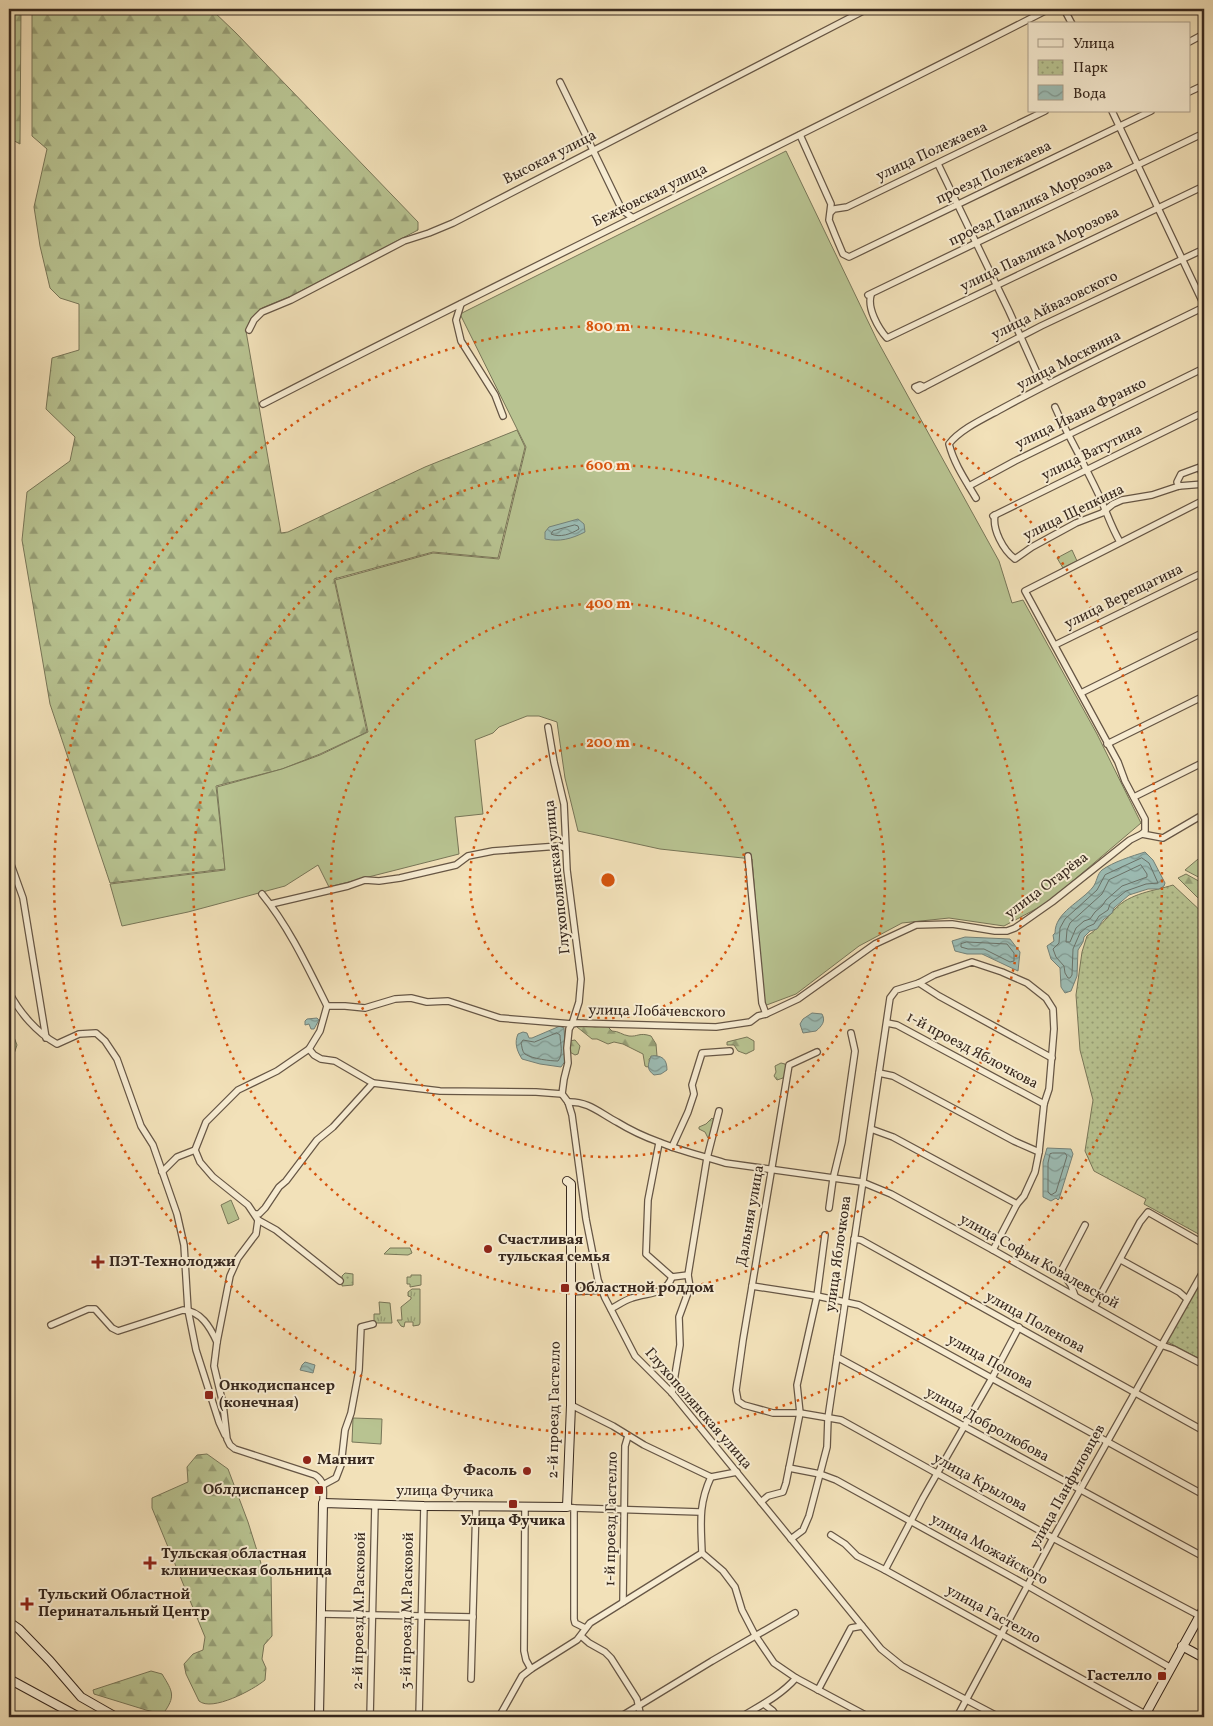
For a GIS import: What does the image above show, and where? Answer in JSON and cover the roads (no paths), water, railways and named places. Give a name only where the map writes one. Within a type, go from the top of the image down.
[{"type":"street","name":"Высокая улица","points":[[249,330],[254,320],[262,312],[292,300],[404,241],[452,223],[867,9]]},
{"type":"street","name":"Бежковская улица","points":[[263,404],[1049,9]]},
{"type":"street","points":[[1064,9],[1071,22]]},
{"type":"street","points":[[1190,41],[1204,34]]},
{"type":"street","points":[[560,82],[622,210],[633,218]]},
{"type":"street","points":[[1190,92],[1204,85]]},
{"type":"street","name":"улица Полежаева","points":[[830,212],[839,207],[847,207],[1043,112]]},
{"type":"street","points":[[1112,112],[1204,306]]},
{"type":"street","name":"проезд Полежаева","points":[[830,212],[829,220],[835,237],[843,254],[849,257],[1149,112]]},
{"type":"street","name":"проезд Павлика Морозова","points":[[887,338],[882,333],[869,302],[869,295],[1204,133]]},
{"type":"street","points":[[800,135],[831,204],[830,212]]},
{"type":"street","points":[[938,164],[995,286],[1009,311],[1036,373],[1047,384]]},
{"type":"street","name":"улица Павлика Морозова","points":[[887,338],[1204,186]]},
{"type":"street","points":[[831,204],[839,207]]},
{"type":"street","name":"улица Айвазовского","points":[[921,388],[1020,337],[1204,248]]},
{"type":"street","points":[[461,304],[456,320],[461,342],[495,396],[503,416]]},
{"type":"street","name":"улица Москвина","points":[[969,486],[958,467],[950,444],[953,439],[979,422],[1047,384],[1204,306]]},
{"type":"street","name":"улица Ивана Франко","points":[[969,486],[1015,461],[1204,368]]},
{"type":"street","points":[[1055,407],[1106,510],[1111,527],[1120,542]]},
{"type":"street","name":"улица Ватутина","points":[[1015,559],[1005,548],[996,531],[993,516],[1204,412]]},
{"type":"street","points":[[1179,486],[1177,482],[1181,474],[1200,466],[1204,480]]},
{"type":"street","name":"улица Щепкина","points":[[1015,559],[1032,547],[1122,500],[1152,495],[1179,486],[1204,484]]},
{"type":"street","points":[[969,486],[976,498]]},
{"type":"street","points":[[1204,500],[1025,591],[1118,762],[1146,824],[1145,831],[1142,834],[1163,838],[1204,814]]},
{"type":"street","name":"улица Верещагина","points":[[1055,645],[1204,572]]},
{"type":"street","points":[[1080,693],[1204,632]]},
{"type":"street","points":[[1107,744],[1204,696]]},
{"type":"street","name":"Глухополянская улица","points":[[548,727],[564,804],[565,848],[581,979],[579,1002],[570,1027],[567,1048],[568,1063],[562,1094],[568,1102],[572,1115],[586,1219],[598,1280],[602,1290],[635,1356],[672,1393],[881,1649],[902,1666],[999,1717]]},
{"type":"street","points":[[1134,796],[1204,762]]},
{"type":"street","name":"улица Огарёва","points":[[766,1014],[798,999],[875,944],[916,925],[952,924],[995,931],[1007,931],[1015,928],[1052,902],[1111,853],[1142,834]]},
{"type":"street","points":[[271,904],[348,886],[365,880],[379,881],[400,878],[456,865],[468,856],[485,852],[559,846],[565,848]]},
{"type":"street","points":[[748,856],[762,1003],[766,1014]]},
{"type":"street","points":[[9,859],[23,898],[46,1038]]},
{"type":"street","points":[[9,874],[9,887]]},
{"type":"street","points":[[227,1439],[223,1404],[214,1373],[217,1342],[230,1276],[234,1265],[258,1229],[256,1217],[248,1205],[213,1177],[200,1162],[195,1150],[206,1122],[238,1090],[277,1071],[307,1050],[320,1031],[327,1006],[297,946],[271,904],[262,894]]},
{"type":"street","points":[[993,1250],[1024,1196],[1035,1172],[1052,1058],[1053,1009],[1046,998],[1027,983],[972,962],[934,975],[919,983],[1052,1058]]},
{"type":"street","name":"улица Яблочкова","points":[[791,1539],[803,1530],[809,1516],[827,1447],[828,1418],[891,996],[896,990],[919,983]]},
{"type":"street","points":[[9,992],[15,1004],[46,1038],[57,1044],[80,1034],[96,1033],[105,1040],[117,1059],[142,1126],[153,1145],[177,1214],[184,1245],[188,1310],[196,1350],[219,1422],[230,1445],[235,1449],[315,1475],[320,1478],[323,1485],[319,1717]]},
{"type":"street","name":"улица Лобачевского","points":[[327,1006],[365,1008],[395,999],[411,998],[427,1002],[448,1001],[500,1018],[570,1027],[577,1023],[716,1027],[750,1022],[758,1016],[766,1014]]},
{"type":"street","name":"1-й проезд Яблочкова","points":[[887,1023],[897,1026],[1044,1104]]},
{"type":"street","name":"улица Яблочкова","points":[[829,1208],[833,1179],[842,1142],[854,1050],[851,1033]]},
{"type":"street","points":[[307,1050],[321,1059],[335,1061],[373,1083],[440,1090],[562,1094]]},
{"type":"street","points":[[672,1147],[694,1094],[692,1085],[702,1053],[730,1051]]},
{"type":"street","name":"Дальняя улица","points":[[738,1401],[736,1390],[789,1065],[818,1052]]},
{"type":"street","points":[[879,1073],[893,1076],[1014,1141],[1039,1152]]},
{"type":"street","points":[[256,1217],[265,1208],[316,1140],[333,1127],[373,1083]]},
{"type":"street","name":"улица Софьи Ковалевской","points":[[568,1102],[586,1104],[618,1123],[659,1143],[707,1158],[862,1182],[891,1194],[1161,1345],[1204,1365]]},
{"type":"street","points":[[672,1393],[680,1344],[679,1317],[690,1286],[688,1275],[707,1158],[719,1111]]},
{"type":"street","points":[[870,1128],[893,1136],[1018,1204]]},
{"type":"street","points":[[659,1143],[648,1200],[646,1254],[672,1277],[688,1275]]},
{"type":"street","points":[[162,1172],[178,1157],[195,1150]]},
{"type":"street","name":"2-й проезд Гастелло","points":[[567,1181],[571,1184],[571,1508],[574,1619],[575,1623],[585,1628]]},
{"type":"street","points":[[1094,1308],[1140,1222],[1148,1212],[1204,1244]]},
{"type":"street","points":[[256,1217],[272,1227],[340,1281]]},
{"type":"street","points":[[1075,1296],[1071,1285],[1061,1271],[1085,1225]]},
{"type":"street","points":[[256,1234],[272,1227]]},
{"type":"street","name":"улица Яблочкова","points":[[761,1502],[768,1496],[783,1492],[789,1468],[800,1413],[798,1385],[818,1296],[825,1235]]},
{"type":"street","name":"улица Поленова","points":[[854,1239],[861,1240],[1204,1431]]},
{"type":"street","points":[[1121,1260],[1179,1292],[1188,1299]]},
{"type":"street","name":"улица Панфиловцев","points":[[957,1717],[1053,1538],[1204,1270]]},
{"type":"street","points":[[611,1309],[633,1297],[661,1292],[670,1284],[672,1277]]},
{"type":"street","name":"улица Попова","points":[[752,1286],[818,1296],[859,1305],[1204,1495]]},
{"type":"street","points":[[570,1292],[602,1290]]},
{"type":"street","points":[[51,1325],[88,1309],[95,1309],[112,1328],[118,1331],[188,1310],[201,1317],[211,1329],[217,1342]]},
{"type":"street","points":[[323,1485],[336,1478],[341,1465],[345,1430],[351,1413],[359,1370],[360,1327],[373,1324]]},
{"type":"street","points":[[885,1570],[1019,1327]]},
{"type":"street","name":"улица Добролюбова","points":[[838,1357],[1204,1557]]},
{"type":"street","name":"улица Крылова","points":[[738,1401],[744,1405],[773,1413],[800,1413],[840,1420],[1053,1538],[1200,1616]]},
{"type":"street","points":[[571,1405],[711,1477],[737,1472]]},
{"type":"street","name":"1-й проезд Гастелло","points":[[623,1602],[623,1510],[625,1446],[628,1436]]},
{"type":"street","name":"улица Можайского","points":[[789,1468],[820,1474],[836,1480],[1028,1586],[1170,1668]]},
{"type":"street","points":[[711,1477],[700,1512],[702,1553],[723,1571],[735,1587],[742,1610],[755,1635],[774,1663],[796,1678],[869,1717]]},
{"type":"street","name":"улица Фучика","points":[[323,1503],[571,1508]]},
{"type":"street","name":"2-й проезд М.Расковой","points":[[370,1717],[375,1505]]},
{"type":"street","name":"3-й проезд М.Расковой","points":[[419,1717],[424,1506]]},
{"type":"street","points":[[472,1679],[476,1506]]},
{"type":"street","points":[[525,1507],[524,1651],[526,1660],[531,1668]]},
{"type":"street","points":[[571,1508],[700,1512]]},
{"type":"street","name":"улица Гастелло","points":[[831,1535],[845,1544],[857,1556],[1145,1714],[1159,1717]]},
{"type":"street","points":[[499,1717],[515,1687],[531,1668],[571,1645],[581,1636],[590,1623],[702,1553]]},
{"type":"street","points":[[1145,1714],[1204,1608]]},
{"type":"street","points":[[620,1717],[755,1635],[795,1613]]},
{"type":"street","points":[[321,1614],[420,1617],[473,1616]]},
{"type":"street","points":[[9,1622],[38,1648],[81,1697],[116,1717]]},
{"type":"street","points":[[818,1690],[851,1628],[862,1626]]},
{"type":"street","points":[[581,1636],[606,1652],[611,1658],[637,1699],[641,1717]]},
{"type":"street","points":[[1182,1646],[1204,1658]]},
{"type":"street","points":[[740,1717],[784,1691],[796,1678]]},
{"type":"street","points":[[9,1679],[80,1717]]},
{"type":"street","points":[[764,1704],[773,1710],[777,1717]]},
{"type":"water","points":[[578,519],[584,524],[585,532],[565,539],[545,539],[545,532],[549,527]]},
{"type":"water","points":[[1145,852],[1153,860],[1165,883],[1164,886],[1159,889],[1148,889],[1129,895],[1114,908],[1112,913],[1103,920],[1097,929],[1090,931],[1084,937],[1078,950],[1077,976],[1071,991],[1065,993],[1061,987],[1060,968],[1051,959],[1047,946],[1054,941],[1053,935],[1059,919],[1093,887],[1102,870],[1117,862]]},
{"type":"water","points":[[965,937],[1010,939],[1020,952],[1018,971],[982,954],[967,954],[955,951],[952,941]]},
{"type":"water","points":[[812,1013],[822,1014],[823,1023],[816,1031],[803,1033],[800,1024],[803,1019]]},
{"type":"water","points":[[317,1018],[319,1020],[314,1029],[311,1029],[309,1024],[305,1025],[307,1019]]},
{"type":"water","points":[[560,1026],[564,1028],[566,1060],[561,1067],[522,1059],[516,1041],[518,1034],[527,1033],[529,1038],[532,1038]]},
{"type":"water","points":[[651,1056],[663,1058],[667,1070],[661,1074],[654,1075],[651,1073],[648,1067]]},
{"type":"water","points":[[1047,1148],[1071,1149],[1073,1154],[1059,1199],[1056,1198],[1051,1201],[1043,1197],[1043,1162]]},
{"type":"water","points":[[305,1362],[315,1365],[313,1373],[300,1370]]},
{"type":"place","name":"Счастливая тульская семья","points":[[488,1249]]},
{"type":"place","name":"ПЭТ-Технолоджи","points":[[98,1262]]},
{"type":"place","name":"Областной роддом","points":[[565,1288]]},
{"type":"place","name":"Онкодиспансер (конечная)","points":[[209,1395]]},
{"type":"place","name":"Магнит","points":[[307,1460]]},
{"type":"place","name":"Фасоль","points":[[527,1471]]},
{"type":"place","name":"Облдиспансер","points":[[319,1490]]},
{"type":"place","name":"Улица Фучика","points":[[513,1504]]},
{"type":"place","name":"Тульская областная клиническая больница","points":[[150,1563]]},
{"type":"place","name":"Тульский Областной Перинатальный Центр","points":[[27,1604]]},
{"type":"place","name":"Гастелло","points":[[1162,1676]]}]
